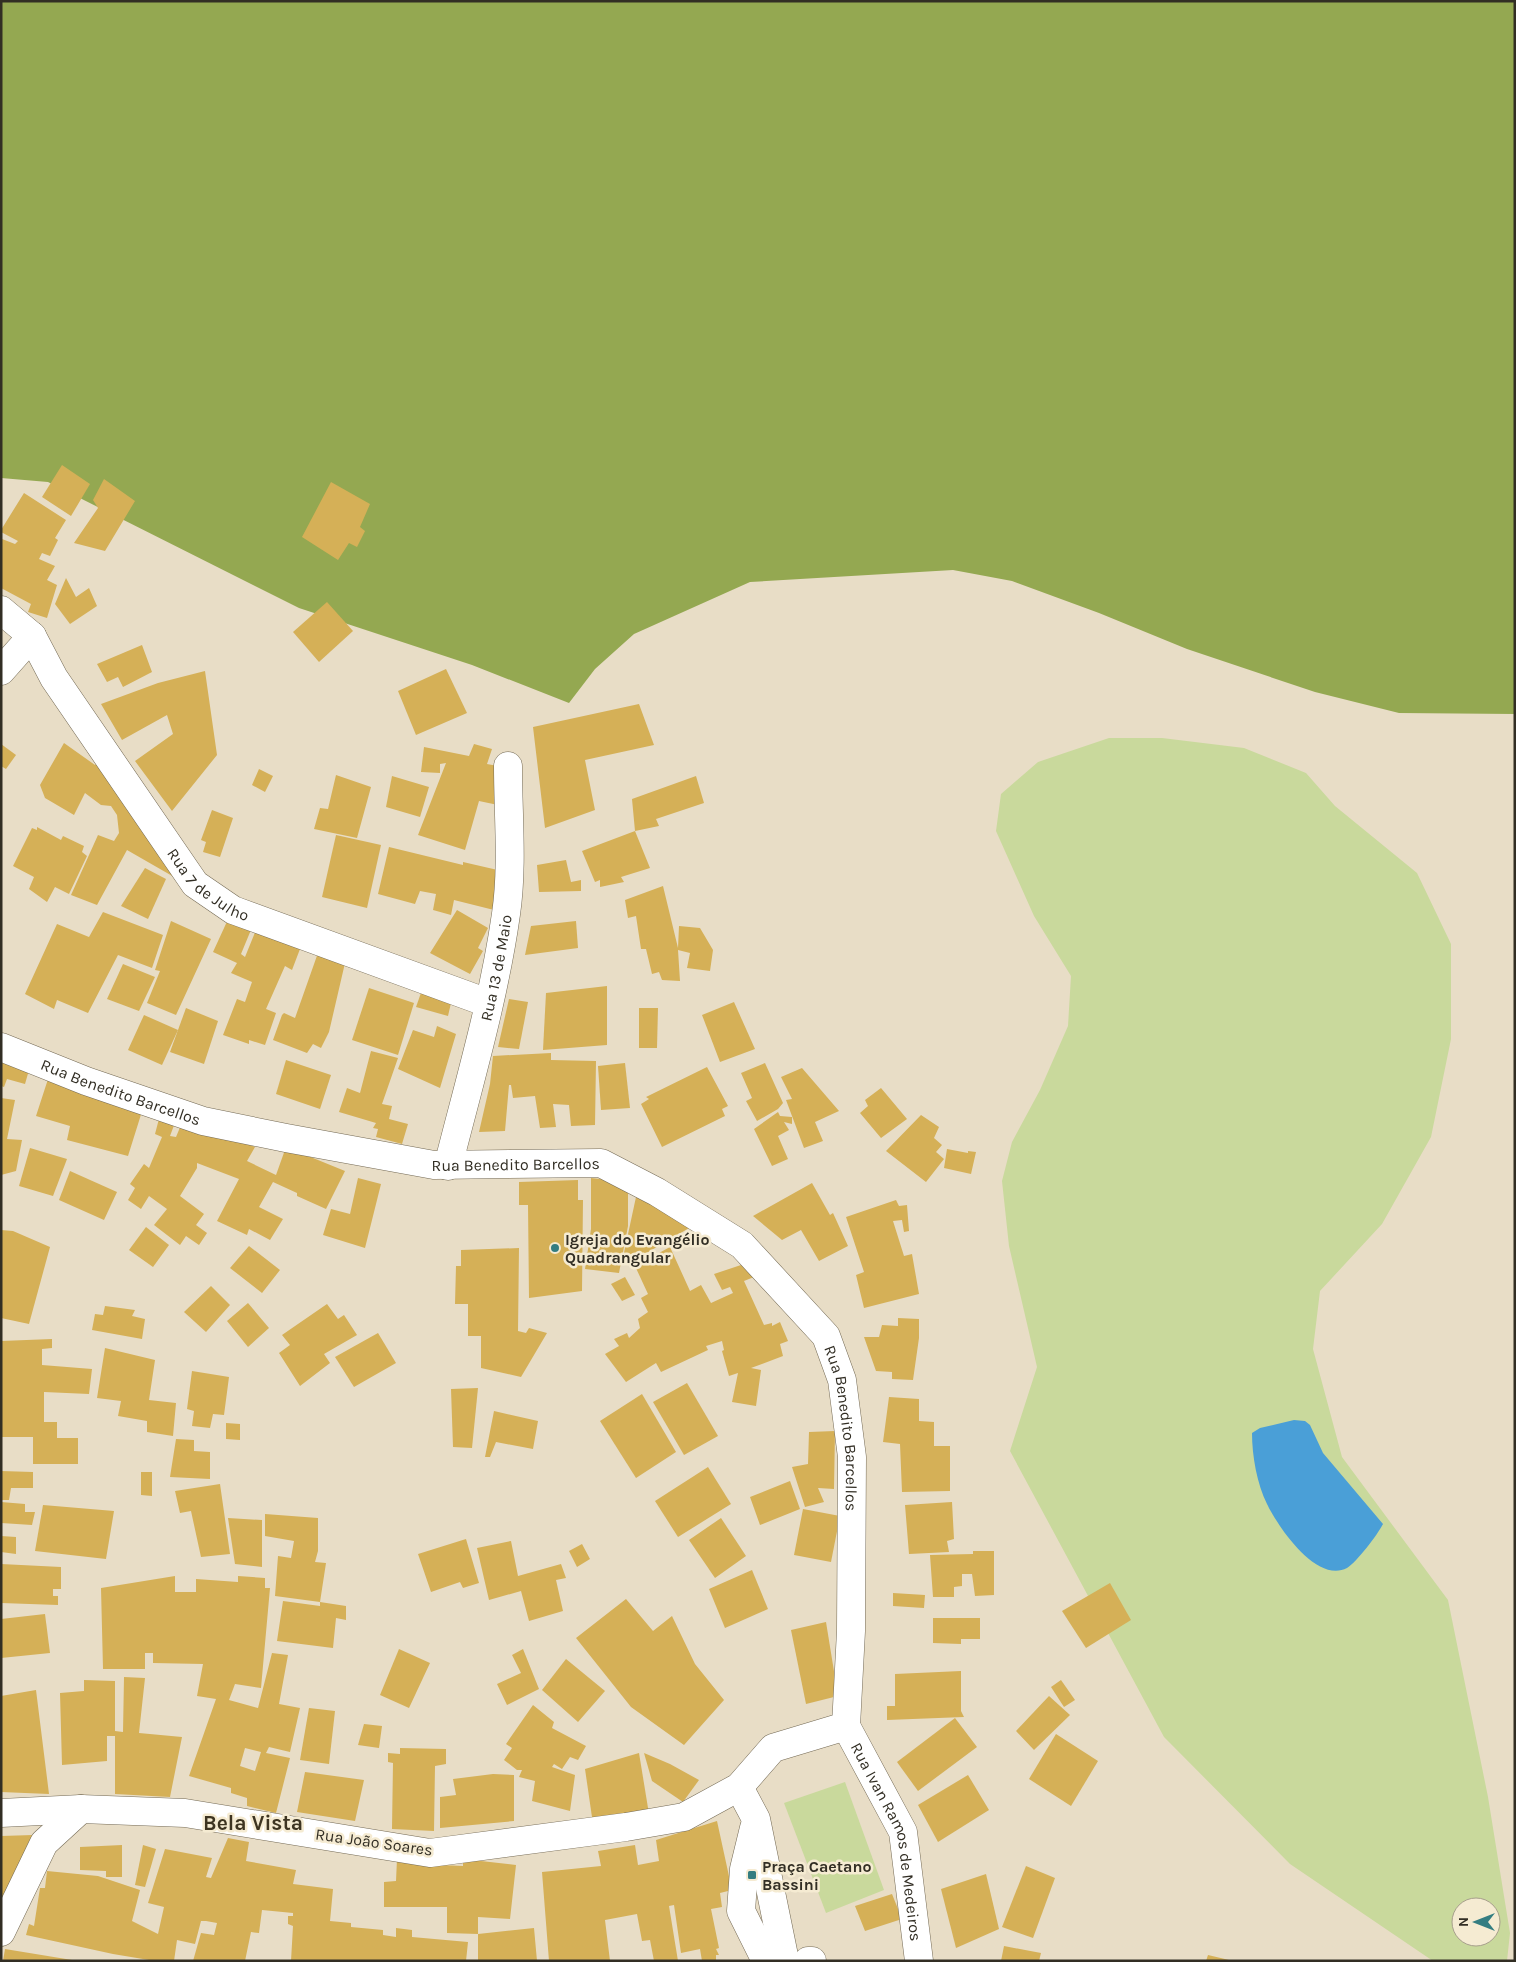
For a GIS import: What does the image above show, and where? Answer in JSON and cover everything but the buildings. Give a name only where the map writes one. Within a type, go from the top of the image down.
[{"type":"street","name":"Rua 7 de Julho","points":[[1,610],[32,636],[54,678],[195,884],[233,910],[488,1003]]},
{"type":"street","points":[[1,671],[32,636]]},
{"type":"street","name":"Rua 13 de Maio","points":[[448,1166],[488,1003],[506,914],[509,873],[508,766]]},
{"type":"street","name":"Rua Benedito Barcellos","points":[[1,1047],[86,1080],[203,1121],[357,1151],[448,1166],[538,1162],[601,1163],[657,1192],[742,1245],[826,1336],[842,1380],[852,1457],[851,1631],[846,1726]]},
{"type":"street","points":[[772,1960],[756,1820],[740,1787],[773,1748],[846,1726]]},
{"type":"street","name":"Rua Ivan Ramos de Medeiros","points":[[846,1726],[903,1832],[920,1961]]},
{"type":"street","name":"Rua João Soares","points":[[1,1813],[82,1809],[185,1813],[430,1853],[626,1827],[684,1817],[740,1787]]},
{"type":"street","points":[[1,1932],[44,1843],[82,1809]]},
{"type":"green space","points":[[1,1],[1515,1],[1515,714],[1399,713],[1315,692],[1187,649],[1099,613],[1012,581],[953,570],[750,582],[634,634],[595,669],[569,703],[472,665],[299,608],[48,482],[1,478]]},
{"type":"green space","points":[[1109,738],[1162,738],[1244,748],[1306,773],[1335,806],[1417,873],[1451,944],[1451,1039],[1431,1137],[1382,1224],[1320,1291],[1313,1349],[1342,1457],[1448,1600],[1488,1797],[1510,1933],[1507,1961],[1433,1961],[1290,1864],[1164,1737],[1010,1451],[1037,1367],[1009,1246],[1002,1181],[1012,1142],[1040,1090],[1068,1026],[1071,976],[1034,916],[996,831],[1001,794],[1038,762]]},
{"type":"green space","points":[[845,1782],[884,1890],[826,1913],[784,1803]]},
{"type":"water","points":[[1294,1420],[1305,1421],[1310,1425],[1323,1453],[1383,1524],[1366,1548],[1347,1568],[1335,1571],[1323,1568],[1311,1561],[1300,1551],[1289,1539],[1272,1514],[1260,1488],[1254,1460],[1252,1433],[1260,1428]]},
{"type":"place","name":"Igreja do Evangélio Quadrangular","points":[[555,1248]]},
{"type":"place","name":"Praça Caetano Bassini","points":[[752,1875]]},
{"type":"district","name":"Bela Vista","points":[[253,1823]]}]
